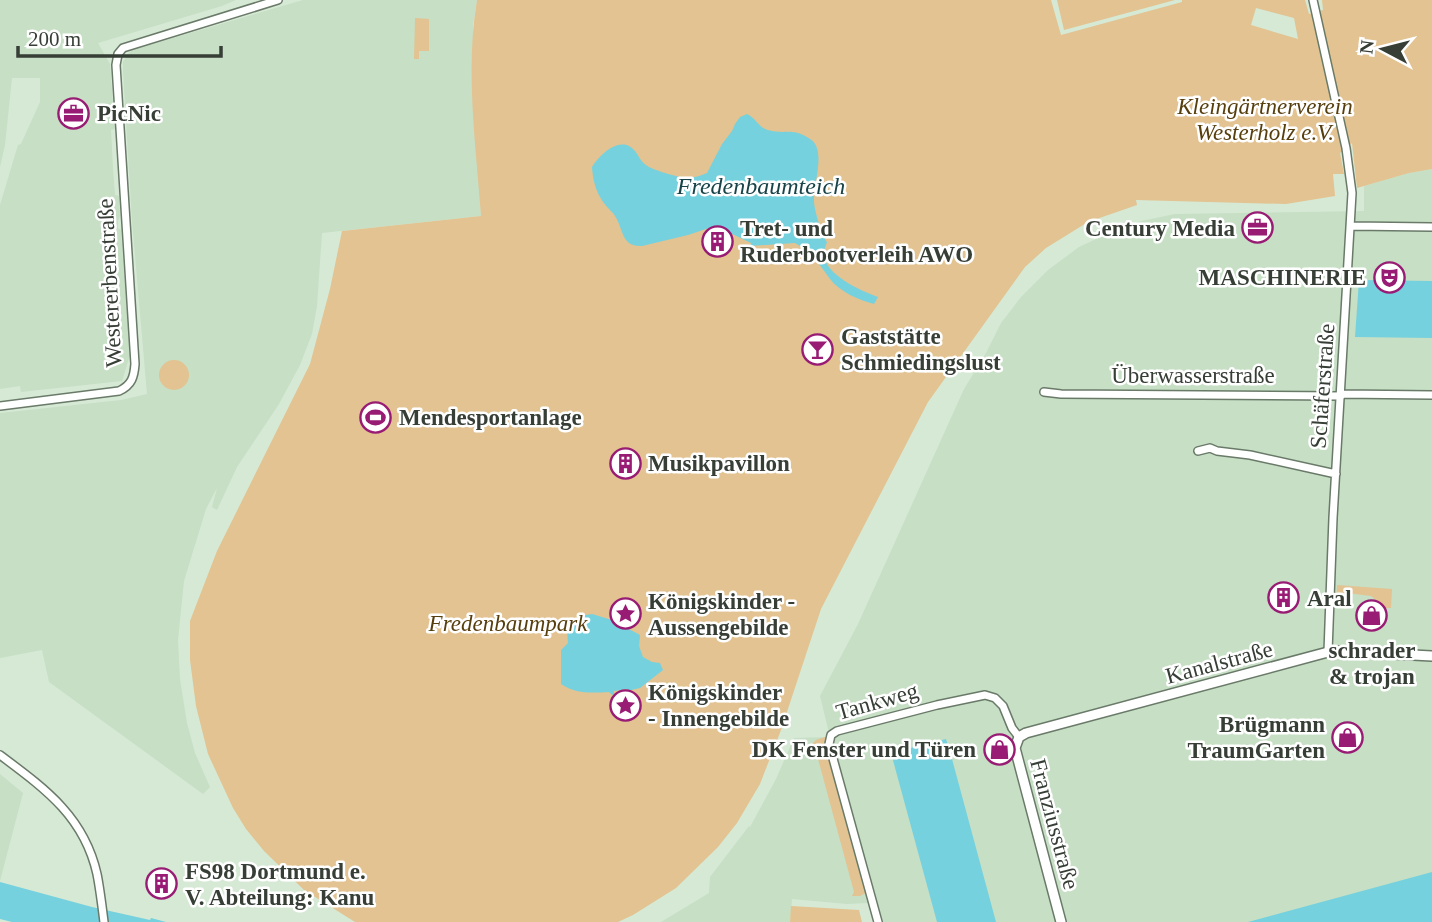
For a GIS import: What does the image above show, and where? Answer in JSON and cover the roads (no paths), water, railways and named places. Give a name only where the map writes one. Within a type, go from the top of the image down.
[{"type":"main road","name":"Kanalstraße","points":[[1019,737],[1328,652],[1432,656]]},
{"type":"main road","name":"Franziusstraße","points":[[1019,737],[1015,748],[1017,757],[1061,922]]},
{"type":"street","name":"Westererbenstraße","points":[[0,406],[119,391],[130,384],[134,375],[116,65],[118,54],[123,48],[278,0]]},
{"type":"street","name":"Schäferstraße","points":[[1313,0],[1346,148],[1352,193],[1328,652]]},
{"type":"street","points":[[1351,226],[1432,227]]},
{"type":"street","name":"Überwasserstraße","points":[[1044,392],[1432,395]]},
{"type":"street","points":[[1198,451],[1210,448],[1336,474]]},
{"type":"street","name":"Tankweg","points":[[878,922],[830,744],[831,735],[837,731],[927,707],[985,695],[995,698],[1003,706],[1019,737]]},
{"type":"street","points":[[0,755],[40,785],[68,813],[88,845],[97,875],[104,922]]},
{"type":"water","name":"Fredenbaumteich","points":[[747,114],[765,129],[798,133],[815,144],[818,167],[814,205],[827,242],[825,261],[844,281],[878,297],[874,304],[844,292],[810,254],[795,243],[750,246],[751,243],[724,228],[712,227],[642,246],[630,244],[624,237],[615,215],[601,199],[595,184],[592,167],[600,157],[617,145],[629,146],[644,164],[653,169],[682,177],[697,177],[707,173],[735,124],[740,117]]},
{"type":"water","points":[[1359,280],[1432,281],[1432,338],[1355,337]]},
{"type":"water","points":[[592,614],[612,620],[640,635],[639,646],[643,657],[660,663],[663,670],[640,688],[614,691],[612,695],[609,692],[578,691],[561,684],[561,650],[568,643],[567,629],[580,616]]},
{"type":"water","points":[[946,739],[996,922],[937,922],[891,753]]},
{"type":"water","points":[[1432,872],[1432,922],[1248,922]]},
{"type":"water","points":[[0,882],[92,907],[166,922],[12,922],[0,919]]},
{"type":"place","name":"PicNic","points":[[74,113]]},
{"type":"place","name":"Century Media","points":[[1258,228]]},
{"type":"place","name":"Tret- und Ruderbootverleih AWO","points":[[717,241]]},
{"type":"place","name":"MASCHINERIE","points":[[1389,277]]},
{"type":"place","name":"Gaststätte Schmiedingslust","points":[[818,349]]},
{"type":"place","name":"Mendesportanlage","points":[[376,417]]},
{"type":"place","name":"Musikpavillon","points":[[625,463]]},
{"type":"place","name":"Aral","points":[[1284,598]]},
{"type":"place","name":"Königskinder - Aussengebilde","points":[[625,614]]},
{"type":"place","name":"schrader & trojan","points":[[1372,616]]},
{"type":"place","name":"Königskinder - Innengebilde","points":[[625,705]]},
{"type":"place","name":"Brügmann TraumGarten","points":[[1348,737]]},
{"type":"place","name":"DK Fenster und Türen","points":[[999,749]]},
{"type":"place","name":"FS98 Dortmund e. V. Abteilung: Kanu","points":[[162,884]]},
{"type":"park label","name":"Kleingärtnerverein Westerholz e.V.","points":[[1265,119]]},
{"type":"park label","name":"Fredenbaumpark","points":[[508,623]]}]
